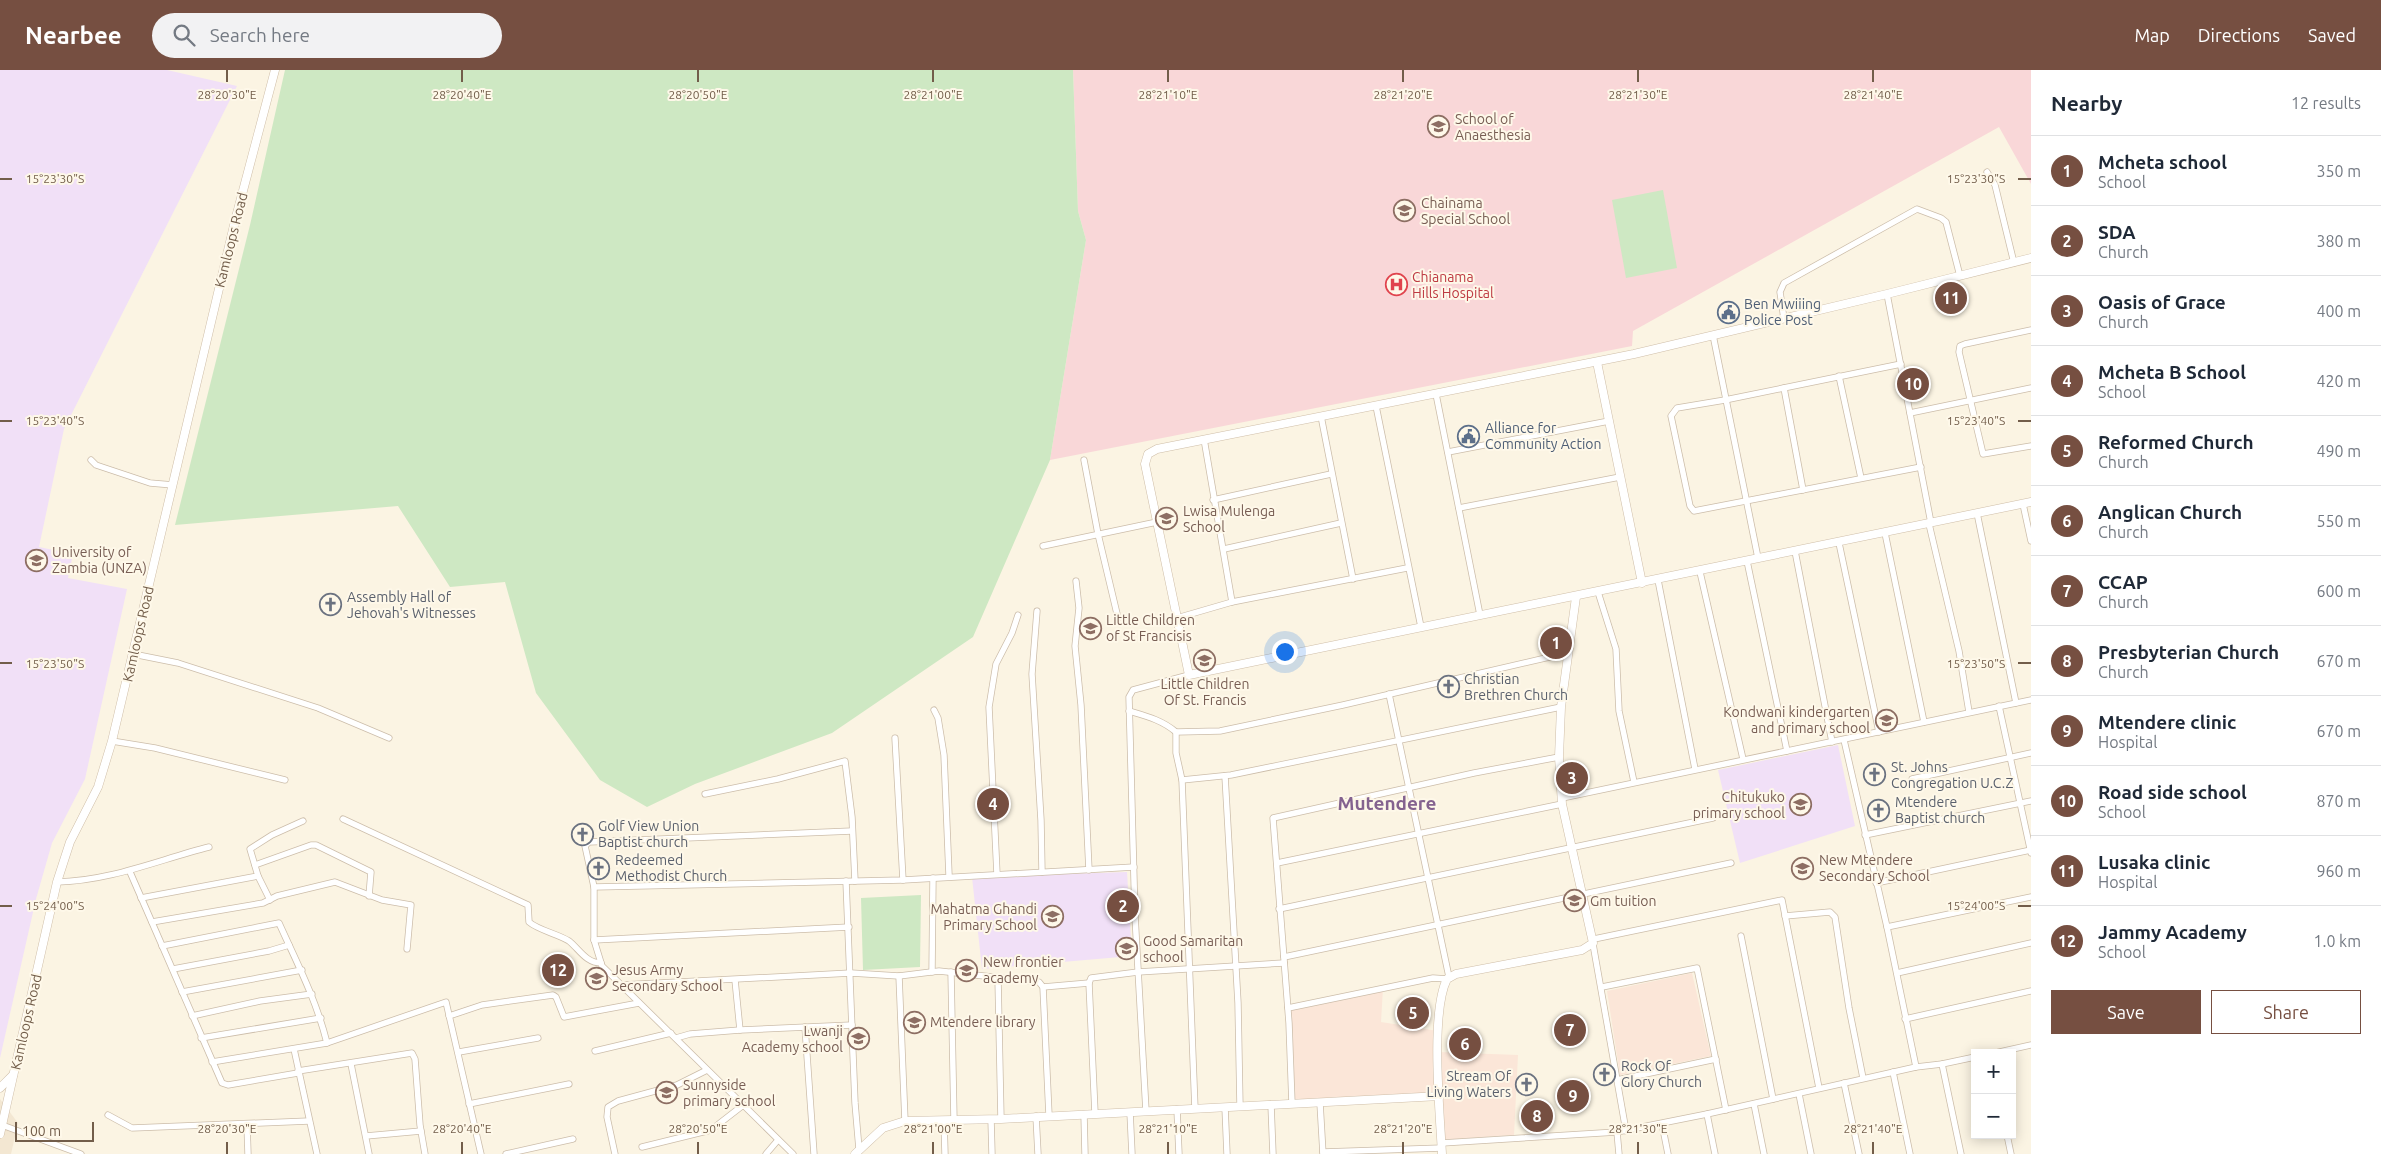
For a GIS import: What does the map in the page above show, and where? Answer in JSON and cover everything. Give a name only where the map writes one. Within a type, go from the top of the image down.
[{"type":"main road","name":"Kamloops Road","points":[[0,1134],[4,1098],[14,1073],[57,882],[70,842],[100,782],[112,741],[235,221],[275,70]]},
{"type":"main road","points":[[2027,503],[1839,543],[1758,558],[1700,572],[1189,675],[1145,464],[1148,454],[1157,449],[1597,362],[1784,319],[2031,258]]},
{"type":"main road","points":[[1597,362],[1642,583]]},
{"type":"main road","points":[[1442,1148],[1440,1019],[1448,978],[1456,974],[1582,950],[1593,941],[1562,801],[1559,757],[1561,707],[1576,597]]},
{"type":"main road","points":[[0,1088],[14,1073]]},
{"type":"main road","points":[[857,1152],[883,1128],[905,1121],[991,1119],[1440,1096]]},
{"type":"street","points":[[1986,172],[1995,185],[2014,263]]},
{"type":"street","points":[[1784,319],[1780,292],[1784,283],[1918,209],[1941,218],[1946,222],[1960,276]]},
{"type":"street","points":[[1888,294],[1930,523],[1957,642],[1969,712]]},
{"type":"street","points":[[2031,330],[1960,346],[1959,352],[1983,454],[2031,446]]},
{"type":"street","points":[[1713,335],[1758,558]]},
{"type":"street","points":[[1901,364],[1677,408],[1671,416],[1690,506],[1694,511],[1921,467]]},
{"type":"street","points":[[1839,376],[1861,478]]},
{"type":"street","points":[[1784,388],[1803,490]]},
{"type":"street","points":[[1910,412],[2031,388]]},
{"type":"street","points":[[1436,394],[1480,615]]},
{"type":"street","points":[[1376,406],[1407,568],[1421,627]]},
{"type":"street","points":[[1321,416],[1353,579]]},
{"type":"street","points":[[1448,452],[1609,421]]},
{"type":"street","points":[[1204,439],[1232,602]]},
{"type":"street","points":[[90,460],[96,465],[150,483],[173,485]]},
{"type":"street","points":[[1084,460],[1098,534],[1118,618]]},
{"type":"street","points":[[1213,500],[1331,474]]},
{"type":"street","points":[[1459,508],[1620,478]]},
{"type":"street","points":[[2027,503],[2031,541]]},
{"type":"street","points":[[1977,513],[2016,703]]},
{"type":"street","points":[[1042,546],[1157,522]]},
{"type":"street","points":[[1224,549],[1341,523]]},
{"type":"street","points":[[1885,533],[1924,722]]},
{"type":"street","points":[[1839,543],[1879,732]]},
{"type":"street","points":[[1795,551],[1832,742]]},
{"type":"street","points":[[1747,561],[1787,751]]},
{"type":"street","points":[[1177,618],[1232,602],[1407,568]]},
{"type":"street","points":[[1700,572],[1743,759]]},
{"type":"street","points":[[1658,580],[1696,769]]},
{"type":"street","points":[[1076,581],[1079,608],[1075,646],[1081,705],[1089,870]]},
{"type":"street","points":[[1598,592],[1616,649],[1620,719],[1634,782]]},
{"type":"street","points":[[1037,611],[1032,674],[1041,820],[1042,872]]},
{"type":"street","points":[[996,874],[989,707],[996,664],[1012,633],[1018,614]]},
{"type":"street","points":[[1128,711],[1156,719],[1167,724],[1176,732],[1220,731],[1567,653]]},
{"type":"street","points":[[133,654],[178,663],[318,708],[389,738]]},
{"type":"street","points":[[1146,1111],[1138,972],[1129,697],[1133,690],[1189,675]]},
{"type":"street","points":[[1288,1008],[1433,978],[1448,978],[1430,878],[1389,694]]},
{"type":"street","points":[[1277,862],[1562,801],[1634,782],[2031,700]]},
{"type":"street","points":[[1876,882],[2031,851],[1999,706]]},
{"type":"street","points":[[1182,780],[1225,776],[1561,707]]},
{"type":"street","points":[[934,710],[938,718],[944,755],[949,876]]},
{"type":"street","points":[[1176,732],[1176,753],[1182,780],[1195,1109]]},
{"type":"street","points":[[895,738],[903,880]]},
{"type":"street","points":[[1844,740],[1887,927],[1916,1067]]},
{"type":"street","points":[[112,741],[155,748],[285,780]]},
{"type":"street","points":[[1912,779],[2031,753]]},
{"type":"street","points":[[1292,1104],[1288,1008],[1273,818],[1409,787],[1559,757]]},
{"type":"street","points":[[705,794],[778,779],[845,761],[855,881]]},
{"type":"street","points":[[1225,776],[1238,1003],[1240,1106]]},
{"type":"street","points":[[1865,835],[2031,801]]},
{"type":"street","points":[[1279,910],[1713,818]]},
{"type":"street","points":[[343,819],[528,905],[529,922],[557,934],[571,943],[588,959],[601,964],[742,1106],[793,1154]]},
{"type":"street","points":[[270,900],[258,876],[250,851],[252,848],[303,821]]},
{"type":"street","points":[[601,964],[594,940],[592,908],[594,888],[586,858],[586,843],[852,831]]},
{"type":"street","points":[[255,865],[316,845],[370,871],[371,884],[368,896]]},
{"type":"street","points":[[57,882],[130,872],[209,847]]},
{"type":"street","points":[[1095,1113],[1089,983],[1094,977],[1138,972],[1235,968],[1284,960],[1439,924],[1731,863]]},
{"type":"street","points":[[594,888],[903,880],[1134,867]]},
{"type":"street","points":[[130,872],[201,1038],[225,1086],[298,1072],[409,1054],[414,1055],[425,1154]]},
{"type":"street","points":[[141,898],[258,876]]},
{"type":"street","points":[[932,972],[933,878]]},
{"type":"street","points":[[846,881],[857,1152]]},
{"type":"street","points":[[152,922],[270,900],[328,882],[340,883],[368,896],[411,904],[407,949]]},
{"type":"street","points":[[1887,927],[2031,897]]},
{"type":"street","points":[[1626,1131],[1593,941],[1780,900],[1783,902],[1819,1088]]},
{"type":"street","points":[[1785,916],[1833,913],[1863,1078]]},
{"type":"street","points":[[162,946],[279,922],[312,994],[321,1018],[327,1043]]},
{"type":"street","points":[[594,940],[849,927]]},
{"type":"street","points":[[1741,936],[1773,1100]]},
{"type":"street","points":[[1897,973],[2031,943]]},
{"type":"street","points":[[173,969],[269,951],[289,945]]},
{"type":"street","points":[[1602,988],[1697,968],[1726,1110]]},
{"type":"street","points":[[182,992],[302,970]]},
{"type":"street","points":[[621,985],[851,973],[899,976],[932,972],[951,972],[1039,982],[1043,987],[1050,1116]]},
{"type":"street","points":[[951,972],[954,1120]]},
{"type":"street","points":[[899,976],[905,1121]]},
{"type":"street","points":[[998,978],[1001,1118]]},
{"type":"street","points":[[735,980],[740,1030]]},
{"type":"street","points":[[1043,987],[1089,983]]},
{"type":"street","points":[[1905,1019],[2031,991]]},
{"type":"street","points":[[192,1016],[260,1001],[312,994]]},
{"type":"street","points":[[449,1016],[482,1005],[553,995],[556,997],[564,1017],[639,1002]]},
{"type":"street","points":[[212,1062],[327,1043],[446,1002],[481,1154]]},
{"type":"street","points":[[201,1038],[321,1018]]},
{"type":"street","points":[[676,1038],[690,1034],[740,1030],[852,1024]]},
{"type":"street","points":[[805,1026],[814,1154]]},
{"type":"street","points":[[595,1051],[671,1033]]},
{"type":"street","points":[[459,1052],[538,1038]]},
{"type":"street","points":[[2013,1049],[2031,1045]]},
{"type":"street","points":[[294,1049],[317,1154]]},
{"type":"street","points":[[1320,1102],[1323,1153],[1442,1148],[1626,1131],[1773,1100],[1863,1078],[1971,1058]]},
{"type":"street","points":[[1617,1080],[1716,1059]]},
{"type":"street","points":[[351,1064],[370,1154]]},
{"type":"street","points":[[1942,1064],[1961,1154]]},
{"type":"street","points":[[615,1154],[607,1117],[608,1107],[618,1100],[677,1085],[707,1070]]},
{"type":"street","points":[[1893,1072],[1910,1154]]},
{"type":"street","points":[[1844,1083],[1859,1154]]},
{"type":"street","points":[[470,1104],[569,1084]]},
{"type":"street","points":[[1799,1094],[1811,1154]]},
{"type":"street","points":[[1754,1104],[1764,1154]]},
{"type":"street","points":[[1271,1105],[1273,1154]]},
{"type":"street","points":[[642,1148],[711,1130],[742,1106]]},
{"type":"street","points":[[1225,1107],[1227,1154]]},
{"type":"street","points":[[1178,1109],[1180,1154]]},
{"type":"street","points":[[1130,1112],[1132,1154]]},
{"type":"street","points":[[1084,1114],[1085,1154]]},
{"type":"street","points":[[1707,1114],[1715,1154]]},
{"type":"street","points":[[108,1115],[132,1128],[309,1121]]},
{"type":"street","points":[[1036,1116],[1038,1154]]},
{"type":"street","points":[[991,1119],[992,1154]]},
{"type":"street","points":[[944,1120],[945,1154]]},
{"type":"street","points":[[247,1124],[248,1154]]},
{"type":"street","points":[[1662,1124],[1668,1154]]},
{"type":"street","points":[[1,1126],[81,1154]]},
{"type":"street","points":[[366,1136],[421,1131]]},
{"type":"street","points":[[1617,1132],[1619,1154]]},
{"type":"street","points":[[506,1154],[573,1139]]},
{"type":"street","points":[[2008,1139],[2011,1154]]},
{"type":"street","points":[[766,1154],[778,1140]]},
{"type":"shaded area","name":"University of Zambia (UNZA)","points":[[0,70],[167,70],[237,86],[64,429],[39,547],[73,554],[68,578],[127,589],[85,779],[52,843],[36,899],[0,1058]]},
{"type":"shaded area","name":"Chianama Hills Hospital","points":[[1073,70],[2031,70],[2031,184],[1999,127],[1633,331],[1632,346],[1050,460],[1086,240],[1078,211]]},
{"type":"shaded area","points":[[1838,745],[1855,826],[1740,863],[1718,770]]},
{"type":"shaded area","name":"Mahatma Ghandi Primary School","points":[[1127,872],[1132,956],[982,969],[972,877]]},
{"type":"shaded area","points":[[1692,973],[1711,1056],[1620,1075],[1607,991]]},
{"type":"shaded area","points":[[1383,988],[1381,1022],[1438,1031],[1438,1052],[1518,1055],[1514,1135],[1440,1140],[1438,1096],[1291,1102],[1288,1006]]},
{"type":"shaded area","points":[[0,1099],[18,1123],[11,1154],[0,1154]]},
{"type":"green space","points":[[285,70],[1073,70],[1078,211],[1086,240],[1050,460],[973,637],[832,733],[695,784],[647,807],[600,780],[536,693],[505,582],[450,587],[398,506],[175,525],[250,225]]},
{"type":"green space","points":[[1663,190],[1677,268],[1626,278],[1612,200]]},
{"type":"green space","points":[[921,895],[920,967],[863,970],[861,898]]},
{"type":"place","name":"School of Anaesthesia","points":[[1439,127]]},
{"type":"place","name":"Chainama Special School","points":[[1405,211]]},
{"type":"place","name":"Chianama Hills Hospital","points":[[1396,285]]},
{"type":"place","name":"Lusaka clinic","points":[[1951,298]]},
{"type":"place","name":"Ben Mwiiing Police Post","points":[[1728,312]]},
{"type":"place","name":"Road side school","points":[[1913,384]]},
{"type":"place","name":"Alliance for Community Action","points":[[1469,436]]},
{"type":"place","name":"Lwisa Mulenga School","points":[[1167,519]]},
{"type":"place","name":"University of Zambia (UNZA)","points":[[36,560]]},
{"type":"place","name":"Assembly Hall of Jehovah's Witnesses","points":[[331,605]]},
{"type":"place","name":"Little Children of St Francisis","points":[[1090,628]]},
{"type":"place","name":"Mcheta school","points":[[1556,643]]},
{"type":"place","name":"Little Children Of St. Francis","points":[[1205,661]]},
{"type":"place","name":"Christian Brethren Church","points":[[1448,687]]},
{"type":"place","name":"Kondwani kindergarten and primary school","points":[[1886,720]]},
{"type":"place","name":"St. Johns Congregation U.C.Z","points":[[1875,775]]},
{"type":"place","name":"Oasis of Grace","points":[[1572,778]]},
{"type":"place","name":"Mcheta B School","points":[[993,804]]},
{"type":"place","name":"Chitukuko primary school","points":[[1801,805]]},
{"type":"place","name":"Mtendere Baptist church","points":[[1879,810]]},
{"type":"place","name":"Golf View Union Baptist church","points":[[582,834]]},
{"type":"place","name":"Redeemed Methodist Church","points":[[599,868]]},
{"type":"place","name":"New Mtendere Secondary School","points":[[1803,868]]},
{"type":"place","name":"Gm tuition","points":[[1574,901]]},
{"type":"place","name":"SDA","points":[[1123,906]]},
{"type":"place","name":"Mahatma Ghandi Primary School","points":[[1053,917]]},
{"type":"place","name":"Good Samaritan school","points":[[1127,949]]},
{"type":"place","name":"Jammy Academy","points":[[558,970]]},
{"type":"place","name":"New frontier academy","points":[[967,970]]},
{"type":"place","name":"Jesus Army Secondary School","points":[[596,978]]},
{"type":"place","name":"Reformed Church","points":[[1413,1013]]},
{"type":"place","name":"Mtendere library","points":[[914,1022]]},
{"type":"place","name":"CCAP","points":[[1570,1030]]},
{"type":"place","name":"Lwanji Academy school","points":[[859,1039]]},
{"type":"place","name":"Anglican Church","points":[[1465,1044]]},
{"type":"place","name":"Rock Of Glory Church","points":[[1605,1074]]},
{"type":"place","name":"Stream Of Living Waters","points":[[1527,1084]]},
{"type":"place","name":"Sunnyside primary school","points":[[667,1093]]},
{"type":"place","name":"Mtendere clinic","points":[[1573,1096]]},
{"type":"place","name":"Presbyterian Church","points":[[1537,1116]]},
{"type":"district","name":"Mutendere","points":[[1387,803]]}]
